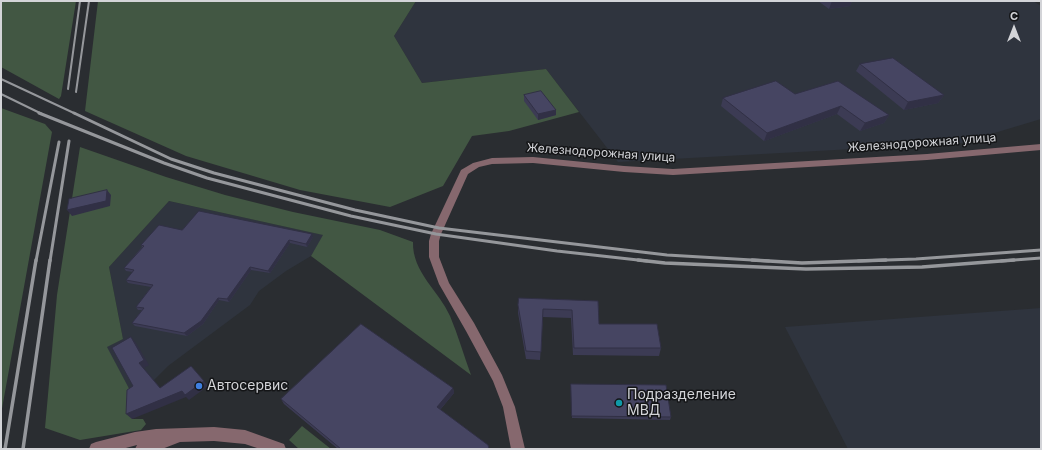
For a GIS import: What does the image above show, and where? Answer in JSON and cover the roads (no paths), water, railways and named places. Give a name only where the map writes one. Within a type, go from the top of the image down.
[{"type":"street","name":"Железнодорожная улица","points":[[518,449],[509,407],[498,379],[470,327],[444,284],[434,257],[434,241],[438,228],[464,172],[469,167],[483,162],[496,160],[524,160],[637,171],[672,172],[927,157],[1041,147]]},
{"type":"street","points":[[96,449],[135,439],[156,436],[214,434],[245,437],[279,449]]},
{"type":"street","points":[[142,449],[184,435]]},
{"type":"railway","points":[[68,89],[80,1]]},
{"type":"railway","points":[[76,92],[89,1]]},
{"type":"railway","points":[[1,79],[76,114]]},
{"type":"railway","points":[[1,94],[42,114]]},
{"type":"railway","points":[[39,113],[164,163],[207,178],[351,216],[436,234],[557,251],[665,263],[806,269],[922,267],[1014,260]]},
{"type":"railway","points":[[74,113],[171,159],[214,173],[355,210],[439,228],[667,255],[752,260]]},
{"type":"railway","points":[[50,261],[69,141]]},
{"type":"railway","points":[[36,261],[59,142]]},
{"type":"railway","points":[[858,261],[916,259],[1041,250]]},
{"type":"railway","points":[[1001,261],[1041,258]]},
{"type":"railway","points":[[5,449],[36,260]]},
{"type":"railway","points":[[23,449],[50,260]]},
{"type":"railway","points":[[752,260],[769,261]]},
{"type":"railway","points":[[752,260],[802,263],[858,261]]},
{"type":"railway","points":[[858,261],[886,260]]},
{"type":"place","name":"Автосервис","points":[[199,386]]},
{"type":"place","name":"Подразделение МВД","points":[[619,403]]}]
